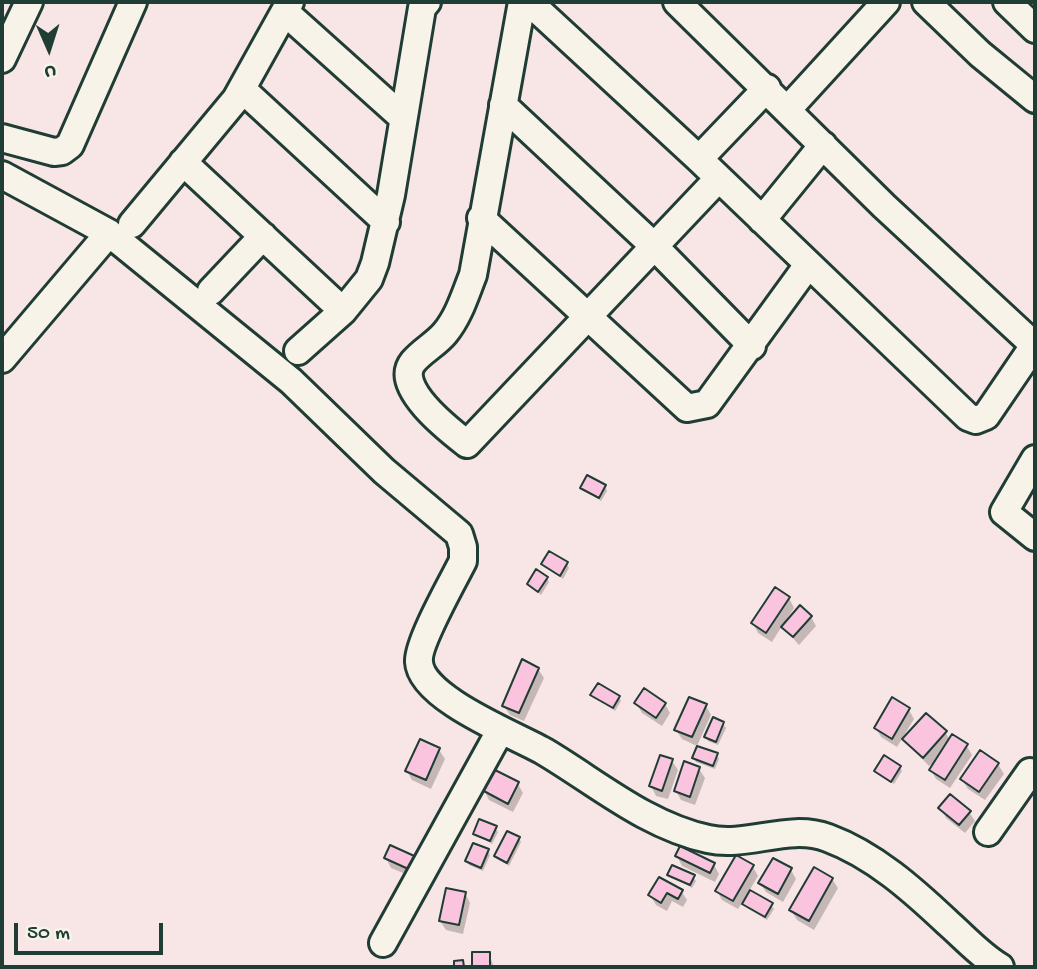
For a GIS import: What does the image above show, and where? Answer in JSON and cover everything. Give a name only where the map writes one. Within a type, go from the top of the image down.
[{"type":"street","points":[[2,59],[29,2]]},
{"type":"street","points":[[2,138],[54,152],[62,151],[70,145],[133,2]]},
{"type":"street","points":[[522,2],[481,218],[473,275],[459,311],[445,333],[412,363],[408,374],[413,390],[442,423],[467,444],[718,178]]},
{"type":"street","points":[[529,2],[699,159],[968,417],[976,420],[986,415],[1035,345],[823,145],[677,2]]},
{"type":"street","points":[[788,109],[886,2]]},
{"type":"street","points":[[926,2],[980,54],[1035,99]]},
{"type":"street","points":[[951,2],[1035,79]]},
{"type":"street","points":[[1007,2],[1035,29]]},
{"type":"street","points":[[298,351],[343,310],[369,279],[386,222],[421,4]]},
{"type":"street","points":[[2,359],[183,162],[242,89],[287,7],[402,117]]},
{"type":"street","points":[[699,159],[767,88]]},
{"type":"street","points":[[242,89],[386,222]]},
{"type":"street","points":[[503,105],[655,247],[752,346]]},
{"type":"street","points":[[762,220],[823,145]]},
{"type":"street","points":[[183,162],[343,310]]},
{"type":"street","points":[[2,175],[120,229],[291,381],[384,471],[459,534],[463,561],[422,648],[418,664],[427,679],[461,709],[541,750],[609,795],[686,833],[710,840],[732,841],[798,832],[827,837],[869,858],[926,902],[989,961],[1000,967]]},
{"type":"street","points":[[481,218],[687,408],[707,404],[752,346],[808,265]]},
{"type":"street","points":[[211,291],[263,236]]},
{"type":"street","points":[[1035,459],[1004,512],[1035,537]]},
{"type":"street","points":[[383,943],[500,731]]},
{"type":"street","points":[[988,832],[1034,771]]},
{"type":"building","points":[[587,475],[606,485],[599,498],[580,488]]},
{"type":"building","points":[[549,551],[568,562],[560,576],[541,564]]},
{"type":"building","points":[[536,569],[548,577],[538,592],[527,584]]},
{"type":"building","points":[[775,587],[790,597],[766,633],[751,623]]},
{"type":"building","points":[[800,605],[812,616],[793,637],[781,627]]},
{"type":"building","points":[[522,659],[539,668],[519,713],[502,706]]},
{"type":"building","points":[[598,683],[620,696],[613,708],[590,695]]},
{"type":"building","points":[[644,688],[666,703],[656,718],[634,703]]},
{"type":"building","points":[[689,697],[707,704],[692,737],[674,730]]},
{"type":"building","points":[[892,697],[910,708],[892,739],[874,728]]},
{"type":"building","points":[[926,713],[947,731],[923,758],[902,739]]},
{"type":"building","points":[[713,717],[724,722],[716,742],[704,737]]},
{"type":"building","points":[[952,734],[968,744],[945,780],[929,770]]},
{"type":"building","points":[[420,739],[440,748],[426,780],[405,771]]},
{"type":"building","points":[[697,746],[718,753],[713,766],[692,758]]},
{"type":"building","points":[[980,750],[999,763],[979,792],[960,779]]},
{"type":"building","points":[[660,755],[673,759],[662,791],[649,786]]},
{"type":"building","points":[[884,755],[901,766],[891,782],[874,771]]},
{"type":"building","points":[[684,761],[700,767],[690,797],[674,791]]},
{"type":"building","points":[[493,769],[519,782],[508,804],[482,790]]},
{"type":"building","points":[[950,794],[971,811],[959,825],[938,808]]},
{"type":"building","points":[[479,819],[497,826],[490,841],[473,834]]},
{"type":"building","points":[[507,831],[520,837],[507,863],[494,856]]},
{"type":"building","points":[[473,843],[489,849],[481,868],[465,861]]},
{"type":"building","points":[[390,845],[421,859],[415,872],[384,858]]},
{"type":"building","points":[[680,846],[715,863],[710,873],[675,856]]},
{"type":"building","points":[[736,855],[754,865],[733,901],[715,891]]},
{"type":"building","points":[[773,858],[792,868],[778,894],[758,883]]},
{"type":"building","points":[[672,865],[695,875],[690,885],[667,875]]},
{"type":"building","points":[[814,867],[833,878],[809,921],[789,910]]},
{"type":"building","points":[[659,877],[683,890],[678,899],[667,893],[661,903],[648,895]]},
{"type":"building","points":[[446,888],[466,892],[459,925],[439,921]]},
{"type":"building","points":[[750,890],[773,903],[765,917],[742,904]]},
{"type":"building","points":[[472,952],[490,952],[490,967],[472,967]]},
{"type":"building","points":[[463,960],[464,967],[454,967],[454,961]]}]
